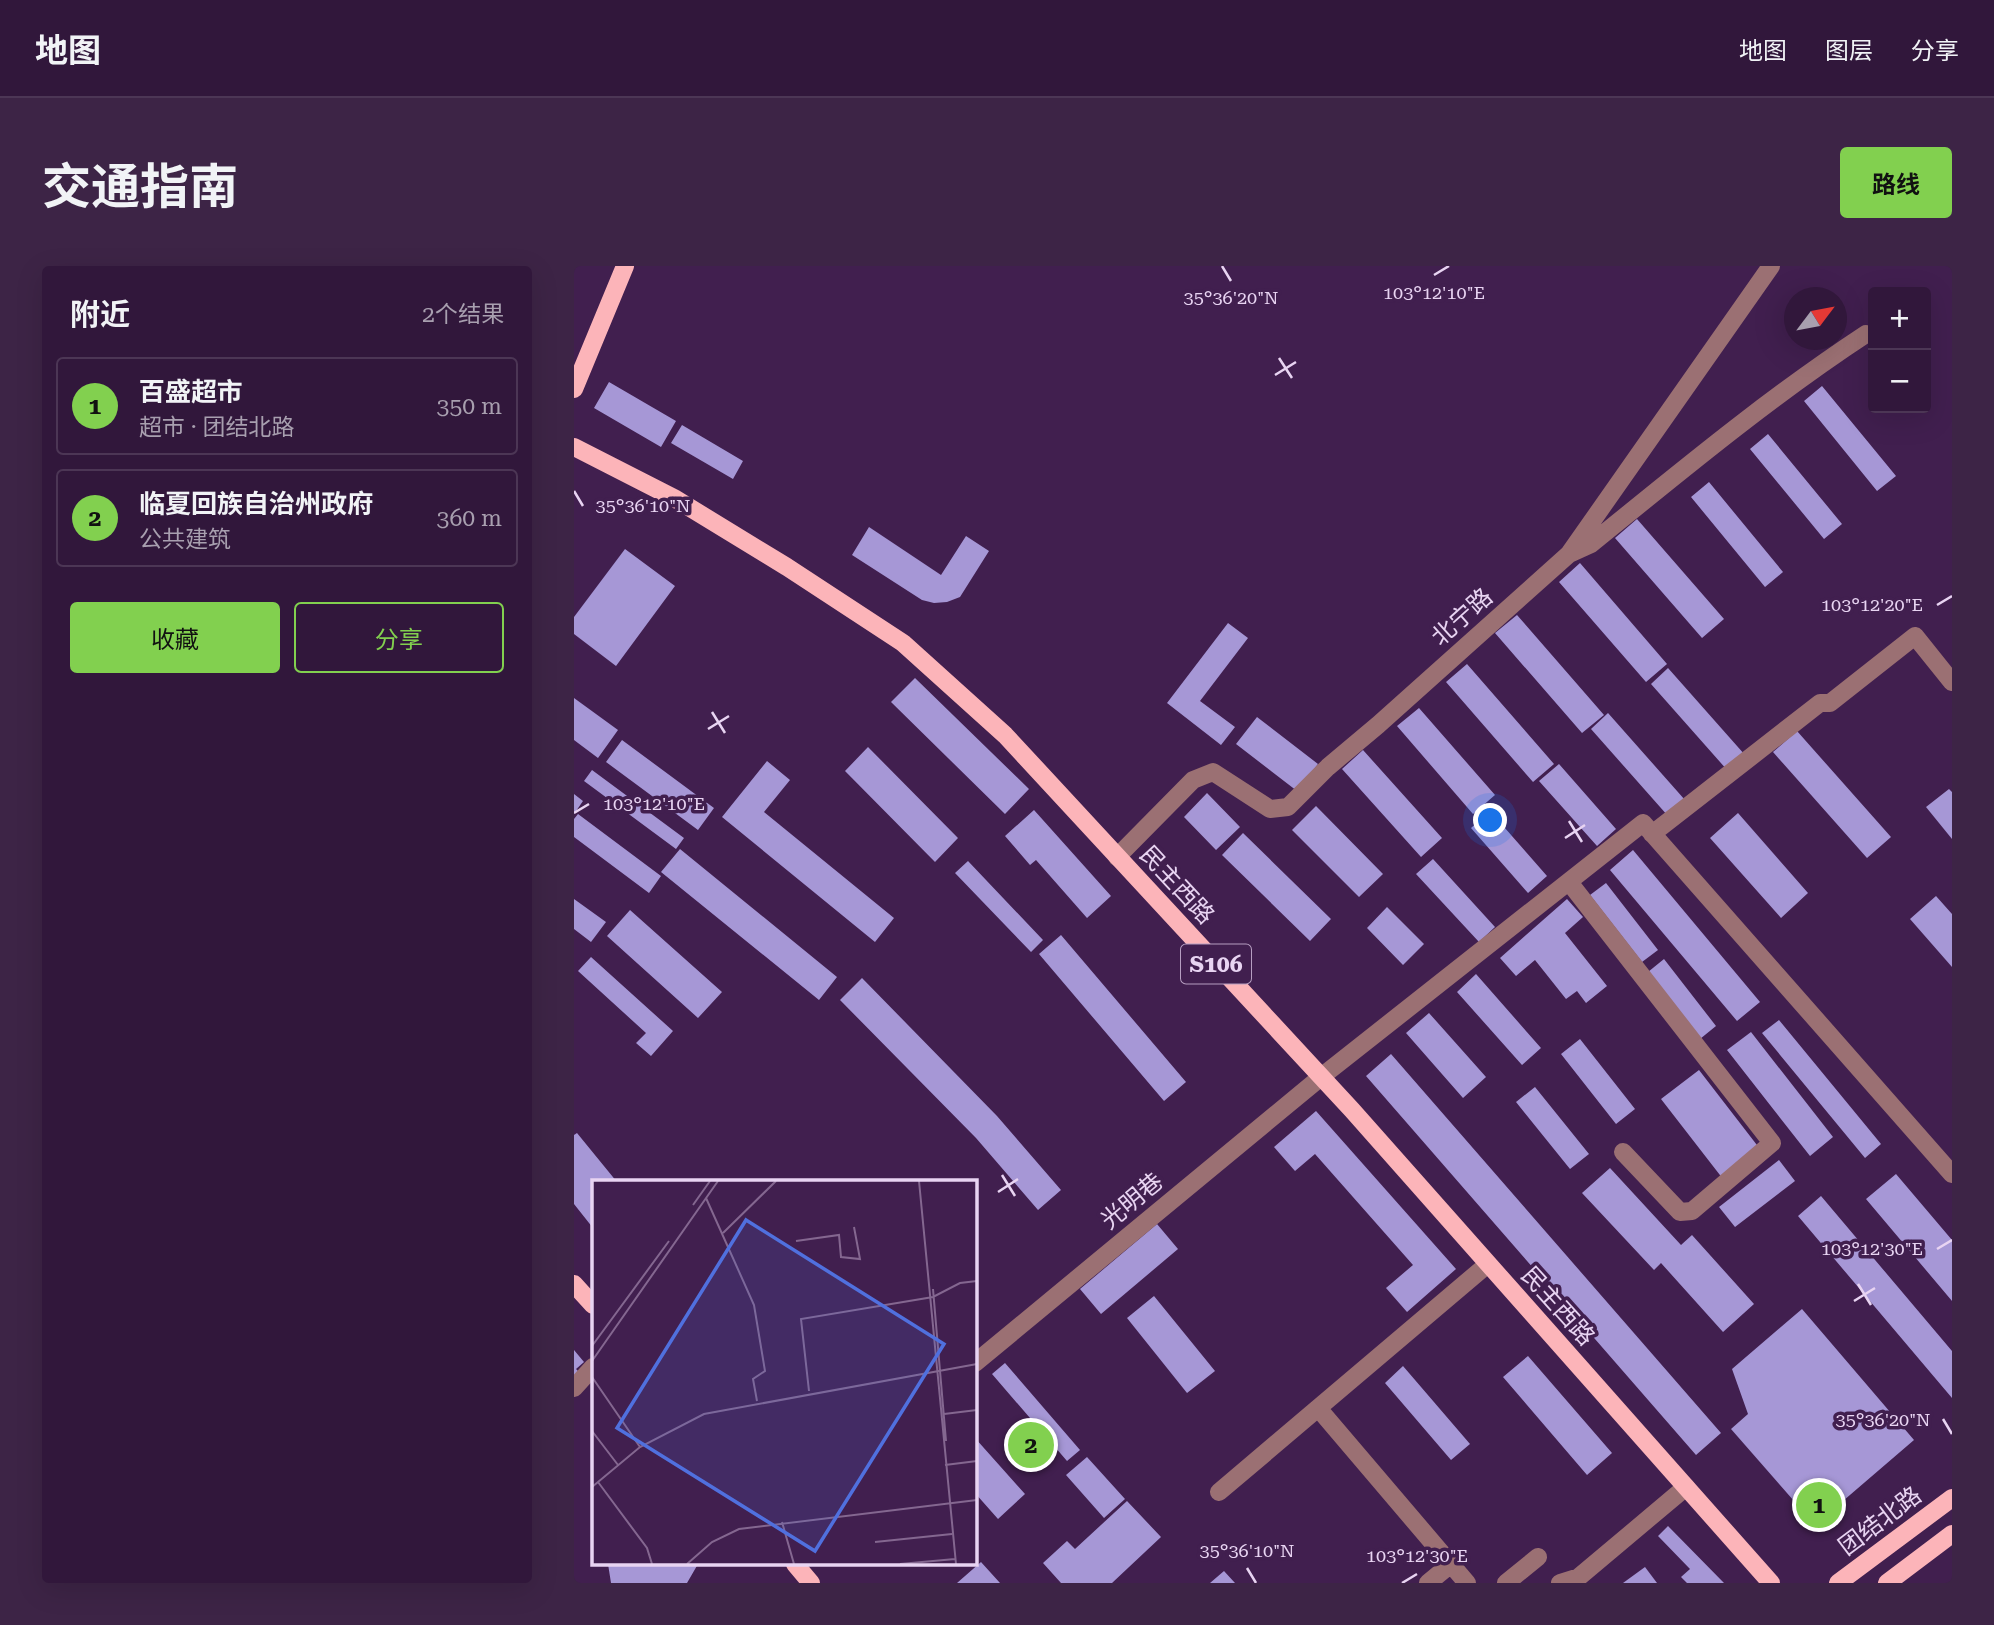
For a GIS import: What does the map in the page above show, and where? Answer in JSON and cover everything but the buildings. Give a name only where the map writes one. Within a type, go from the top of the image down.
[{"type":"main road","points":[[574,389],[625,266]]},
{"type":"main road","name":"民主西路","points":[[574,447],[674,498],[788,567],[902,643],[1004,735],[1321,1077],[1772,1583]]},
{"type":"main road","points":[[574,1284],[592,1304]]},
{"type":"main road","name":"团结北路","points":[[1838,1583],[1952,1498]]},
{"type":"main road","points":[[1887,1583],[1952,1534]]},
{"type":"main road","points":[[798,1566],[811,1583]]},
{"type":"street","name":"北宁路","points":[[1117,857],[1193,780],[1213,772],[1270,809],[1288,807],[1328,767],[1569,554],[1771,266]]},
{"type":"street","points":[[1569,554],[1591,544],[1786,389],[1866,334]]},
{"type":"street","points":[[1952,682],[1945,661],[1914,636],[1830,703],[1819,703],[1652,834],[1952,1173]]},
{"type":"street","name":"光明巷","points":[[976,1362],[1321,1077],[1569,881],[1643,824],[1652,834]]},
{"type":"street","points":[[1569,881],[1772,1143],[1692,1210],[1679,1212],[1623,1152]]},
{"type":"street","points":[[1219,1492],[1488,1264]]},
{"type":"street","points":[[574,1388],[592,1368]]},
{"type":"street","points":[[1318,1408],[1467,1583]]},
{"type":"street","points":[[1560,1583],[1579,1577],[1686,1487]]},
{"type":"street","points":[[1506,1583],[1538,1557]]},
{"type":"street","points":[[1428,1583],[1451,1564]]},
{"type":"place","name":"临夏回族自治州政府","points":[[1031,1445]]},
{"type":"place","name":"百盛超市","points":[[1819,1505]]}]
